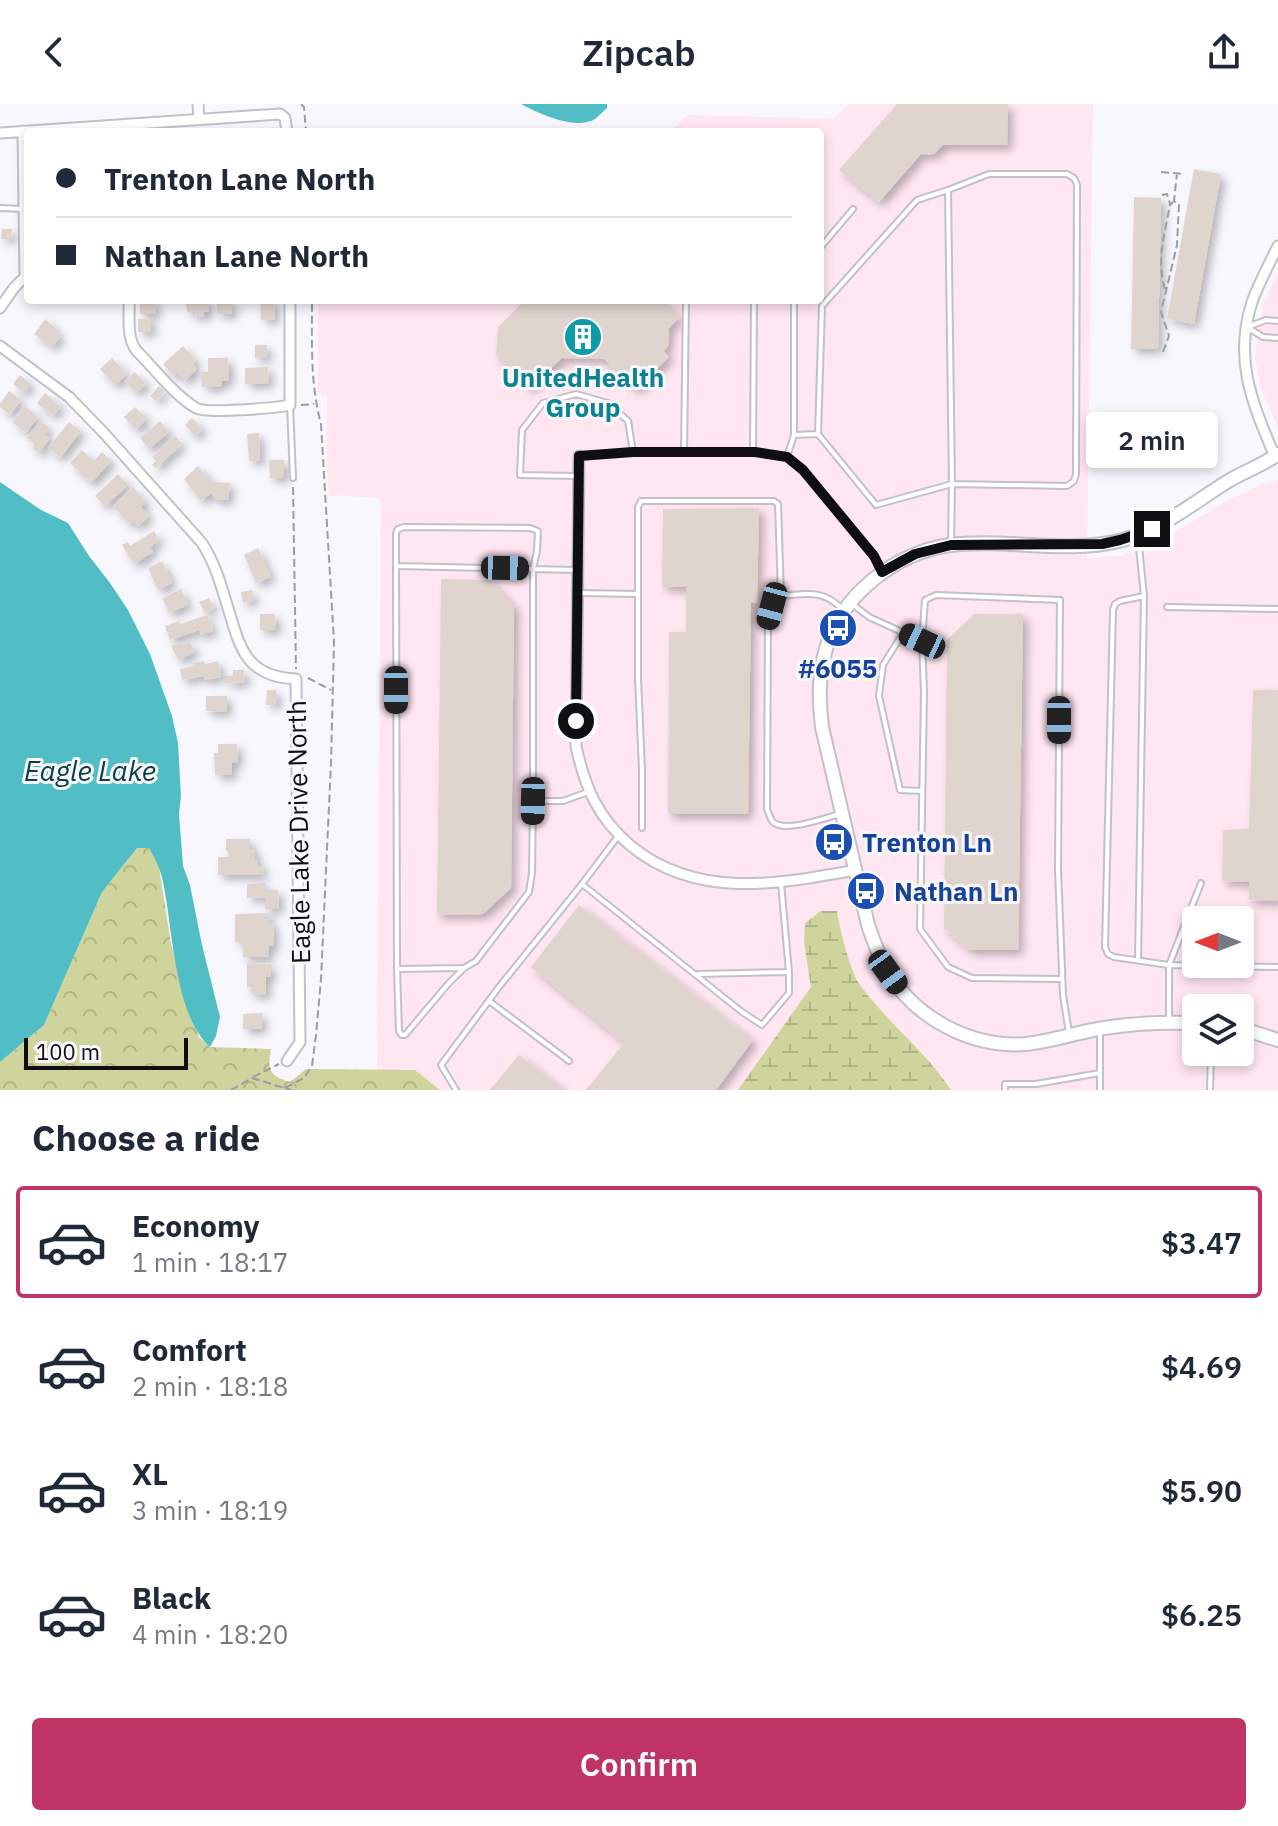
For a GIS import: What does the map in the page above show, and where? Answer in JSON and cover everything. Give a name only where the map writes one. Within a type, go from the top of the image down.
[{"type":"street","points":[[198,104],[199,119]]},
{"type":"street","points":[[67,128],[280,114],[285,118],[286,128]]},
{"type":"street","points":[[0,133],[23,131],[24,170]]},
{"type":"street","points":[[1182,1023],[1122,1025],[1024,1044],[995,1043],[945,1026],[921,1011],[888,972],[868,925],[822,727],[820,675],[826,648],[847,607],[882,572],[915,554],[951,545],[1102,544],[1138,535],[1252,467],[1277,458],[1253,405],[1245,354],[1252,303],[1278,246]]},
{"type":"street","points":[[0,308],[24,278]]},
{"type":"street","points":[[129,304],[131,342],[182,397],[199,410],[290,405],[290,304]]},
{"type":"street","name":"Eagle Lake Drive North","points":[[0,346],[69,397],[202,543],[217,573],[238,644],[249,661],[273,676],[296,679],[300,1042],[287,1061]]},
{"type":"street","points":[[579,456],[576,746],[588,792],[605,819],[647,858],[694,880],[733,883],[781,881],[856,870]]},
{"type":"street","points":[[1254,1032],[1278,1040]]},
{"type":"lane","points":[[824,304],[818,434],[876,505],[952,484],[1067,486],[1074,481],[1077,185],[1074,178],[1067,174],[989,174],[917,200],[824,304]]},
{"type":"lane","points":[[948,190],[951,545]]},
{"type":"lane","points":[[0,208],[24,209]]},
{"type":"lane","points":[[824,243],[853,209]]},
{"type":"lane","points":[[684,452],[685,304]]},
{"type":"lane","points":[[753,452],[754,304]]},
{"type":"lane","points":[[787,457],[794,435],[794,304]]},
{"type":"lane","points":[[1247,327],[1266,320],[1278,321]]},
{"type":"lane","points":[[1247,327],[1263,337],[1278,338]]},
{"type":"lane","points":[[578,476],[520,475],[522,430],[543,403],[576,394],[608,403],[628,421],[633,452]]},
{"type":"lane","points":[[290,405],[293,478]]},
{"type":"lane","points":[[794,435],[818,434]]},
{"type":"lane","points":[[579,456],[633,452],[753,452],[787,457],[803,470],[874,556],[882,572]]},
{"type":"lane","points":[[642,828],[638,594],[638,507],[641,501],[774,501],[778,504],[781,596],[772,606],[768,623],[767,809],[771,821],[781,827],[842,814]]},
{"type":"lane","points":[[404,527],[530,528],[538,531],[533,569],[533,801],[529,892],[476,961],[448,984],[405,1035],[399,1031],[397,969],[396,566],[396,533],[404,527]]},
{"type":"lane","points":[[1138,535],[1144,596],[1138,960]]},
{"type":"lane","points":[[396,566],[578,571]]},
{"type":"lane","points":[[578,593],[638,594]]},
{"type":"lane","points":[[781,596],[811,594],[831,597],[922,641]]},
{"type":"lane","points":[[1062,979],[972,978],[948,967],[920,929],[922,641],[925,600],[936,595],[1060,600],[1058,870],[1062,979],[1069,1036]]},
{"type":"lane","points":[[1144,596],[1120,601],[1113,610],[1105,947],[1108,954],[1114,957],[1169,965],[1278,967]]},
{"type":"lane","points":[[1167,607],[1278,609]]},
{"type":"lane","points":[[903,633],[883,665],[879,696],[900,790],[922,791]]},
{"type":"lane","points":[[533,801],[563,801],[588,792]]},
{"type":"lane","points":[[456,1090],[441,1065],[619,835]]},
{"type":"lane","points":[[582,884],[762,1025],[789,993],[781,881]]},
{"type":"lane","points":[[1169,1023],[1169,965],[1201,883]]},
{"type":"lane","points":[[397,969],[464,968]]},
{"type":"lane","points":[[696,974],[789,972]]},
{"type":"lane","points":[[489,1001],[569,1061]]},
{"type":"lane","points":[[1100,1028],[1100,1090]]},
{"type":"lane","points":[[1210,1090],[1211,1066]]},
{"type":"lane","points":[[1005,1090],[1005,1084],[1036,1084],[1100,1073]]},
{"type":"path","points":[[301,104],[306,128]]},
{"type":"path","points":[[1161,172],[1185,174]]},
{"type":"path","points":[[1170,205],[1174,201],[1177,173]]},
{"type":"path","points":[[1162,195],[1167,194],[1170,205],[1162,245],[1162,279],[1166,291]]},
{"type":"path","points":[[1163,352],[1169,336],[1161,312],[1177,245],[1179,204],[1174,201]]},
{"type":"path","points":[[285,1088],[295,1084],[312,1066],[322,965],[331,763],[334,642],[321,424],[315,404],[312,366],[312,304]]},
{"type":"path","points":[[290,405],[315,404]]},
{"type":"path","points":[[293,478],[296,679],[310,678],[333,691]]},
{"type":"path","points":[[231,1090],[270,1067],[287,1061]]},
{"type":"path","points":[[252,1078],[291,1090]]},
{"type":"shaded area","points":[[849,104],[1093,104],[1087,559],[1123,555],[1157,543],[1223,503],[1278,480],[1278,1090],[440,1090],[415,1070],[377,1070],[381,498],[329,495],[327,395],[318,394],[318,304],[824,304],[824,128],[673,128],[688,115],[833,119]]},
{"type":"shaded area","points":[[1278,271],[1278,427],[1261,389],[1255,356],[1263,304]]},
{"type":"green space","points":[[137,848],[149,848],[159,867],[171,944],[199,1037],[210,1047],[271,1049],[271,1071],[290,1082],[306,1069],[415,1070],[440,1090],[0,1090],[0,1062],[44,1025],[102,892]]},
{"type":"green space","points":[[821,911],[837,911],[845,948],[858,982],[951,1090],[738,1090],[811,987],[804,942],[805,923]]},
{"type":"water","points":[[521,104],[607,104],[607,108],[593,120],[574,123],[546,116]]},
{"type":"water","name":"Eagle Lake","points":[[0,482],[41,510],[68,523],[128,610],[150,654],[178,743],[183,866],[220,1017],[210,1047],[198,1033],[182,993],[159,869],[149,848],[137,848],[102,892],[44,1025],[0,1062]]},
{"type":"building","points":[[897,104],[1008,104],[1007,145],[943,145],[934,154],[921,154],[879,202],[839,170]]},
{"type":"building","points":[[1194,169],[1221,174],[1194,324],[1167,319]]},
{"type":"building","points":[[1134,197],[1161,198],[1158,349],[1131,349]]},
{"type":"building","points":[[2,229],[12,229],[11,239],[1,239]]},
{"type":"building","points":[[140,304],[155,304],[156,314],[140,314]]},
{"type":"building","points":[[186,304],[209,304],[209,312],[203,312],[204,317],[187,312]]},
{"type":"building","points":[[217,304],[232,304],[232,314],[217,314]]},
{"type":"building","points":[[260,304],[274,304],[275,319],[261,320]]},
{"type":"building","name":"UnitedHealth Group","points":[[521,304],[665,304],[679,318],[669,328],[668,346],[664,351],[669,357],[636,390],[604,359],[562,358],[529,388],[496,355],[498,327]]},
{"type":"building","points":[[151,318],[151,332],[138,332],[138,319]]},
{"type":"building","points":[[45,319],[61,336],[52,347],[34,334]]},
{"type":"building","points":[[255,345],[267,345],[267,358],[255,358]]},
{"type":"building","points":[[183,346],[196,361],[193,364],[197,369],[185,381],[177,373],[174,376],[163,364]]},
{"type":"building","points":[[112,358],[127,374],[115,385],[100,369]]},
{"type":"building","points":[[208,358],[228,358],[229,381],[221,381],[222,386],[202,387],[201,372],[208,372]]},
{"type":"building","points":[[268,367],[269,383],[245,384],[245,368]]},
{"type":"building","points":[[135,372],[146,384],[136,393],[125,381]]},
{"type":"building","points":[[20,375],[31,384],[24,393],[13,384]]},
{"type":"building","points":[[159,386],[165,391],[156,401],[150,396]]},
{"type":"building","points":[[9,391],[21,400],[10,415],[0,407]]},
{"type":"building","points":[[45,393],[61,406],[53,416],[37,403]]},
{"type":"building","points":[[25,406],[38,417],[26,433],[12,422]]},
{"type":"building","points":[[135,407],[147,419],[136,430],[124,417]]},
{"type":"building","points":[[192,418],[203,429],[195,436],[185,425]]},
{"type":"building","points":[[40,421],[49,427],[44,434],[50,438],[39,453],[32,448],[35,444],[27,438]]},
{"type":"building","points":[[160,421],[169,432],[149,449],[140,438]]},
{"type":"building","points":[[69,422],[81,431],[60,458],[48,448]]},
{"type":"building","points":[[259,433],[260,461],[249,461],[247,434]]},
{"type":"building","points":[[175,436],[182,444],[156,468],[152,465],[156,461],[152,457]]},
{"type":"building","points":[[82,450],[94,461],[102,452],[111,461],[91,483],[70,463]]},
{"type":"building","points":[[269,460],[284,460],[284,478],[270,478]]},
{"type":"building","points":[[198,466],[212,482],[230,483],[228,500],[216,500],[211,493],[201,501],[184,479]]},
{"type":"building","points":[[118,474],[128,485],[105,506],[95,496]]},
{"type":"building","points":[[133,487],[146,502],[141,507],[149,516],[138,526],[133,521],[130,524],[113,506]]},
{"type":"building","points":[[759,508],[757,603],[751,603],[748,814],[668,814],[669,632],[686,632],[686,587],[662,587],[663,509]]},
{"type":"building","points":[[154,531],[159,540],[150,547],[153,552],[134,564],[122,545],[128,542],[130,546]]},
{"type":"building","points":[[258,548],[271,577],[256,583],[244,555]]},
{"type":"building","points":[[162,561],[172,583],[158,590],[148,568]]},
{"type":"building","points":[[441,579],[490,580],[514,606],[511,888],[483,914],[437,915]]},
{"type":"building","points":[[181,589],[188,605],[169,613],[162,598]]},
{"type":"building","points":[[252,590],[254,600],[243,603],[241,592]]},
{"type":"building","points":[[209,598],[214,608],[205,613],[199,602]]},
{"type":"building","points":[[260,614],[275,614],[276,630],[260,630]]},
{"type":"building","points":[[974,614],[1023,614],[1018,950],[969,950],[944,928],[947,640]]},
{"type":"building","points":[[207,615],[213,631],[201,635],[199,630],[170,640],[165,626]]},
{"type":"building","points":[[182,642],[183,645],[190,642],[195,652],[178,660],[171,646]]},
{"type":"building","points":[[204,661],[205,664],[218,661],[221,677],[182,680],[180,669]]},
{"type":"building","points":[[233,670],[244,670],[245,682],[225,683],[225,676],[233,676]]},
{"type":"building","points":[[267,690],[276,690],[276,705],[266,705]]},
{"type":"building","points":[[1253,690],[1278,690],[1278,901],[1249,900],[1249,882],[1222,881],[1223,830],[1249,829]]},
{"type":"building","points":[[206,696],[227,696],[227,712],[206,711]]},
{"type":"building","points":[[218,744],[237,744],[238,762],[232,763],[232,775],[215,775],[214,753],[218,753]]},
{"type":"building","points":[[226,839],[250,839],[250,849],[255,849],[255,859],[258,859],[258,866],[263,866],[264,875],[218,875],[218,857],[229,857]]},
{"type":"building","points":[[266,883],[266,890],[278,890],[279,909],[265,909],[265,897],[247,898],[247,884]]},
{"type":"building","points":[[579,905],[753,1040],[716,1090],[586,1090],[624,1043],[531,967]]},
{"type":"building","points":[[269,913],[269,923],[273,923],[274,946],[269,946],[269,957],[243,957],[243,942],[235,942],[235,914]]},
{"type":"building","points":[[247,963],[271,964],[271,977],[266,977],[266,995],[251,994],[251,987],[247,987]]},
{"type":"building","points":[[262,1013],[262,1029],[243,1029],[243,1014]]},
{"type":"building","points":[[519,1055],[564,1090],[490,1090]]},
{"type":"place","name":"UnitedHealth Group","points":[[583,337]]},
{"type":"place","name":"#6055","points":[[838,628]]},
{"type":"place","name":"Trenton Ln","points":[[834,842]]},
{"type":"place","name":"Nathan Ln","points":[[866,891]]},
{"type":"route","points":[[576,721],[579,456],[633,452],[755,452],[787,457],[803,470],[874,556],[882,572],[915,554],[951,545],[1102,544],[1152,529]]}]
